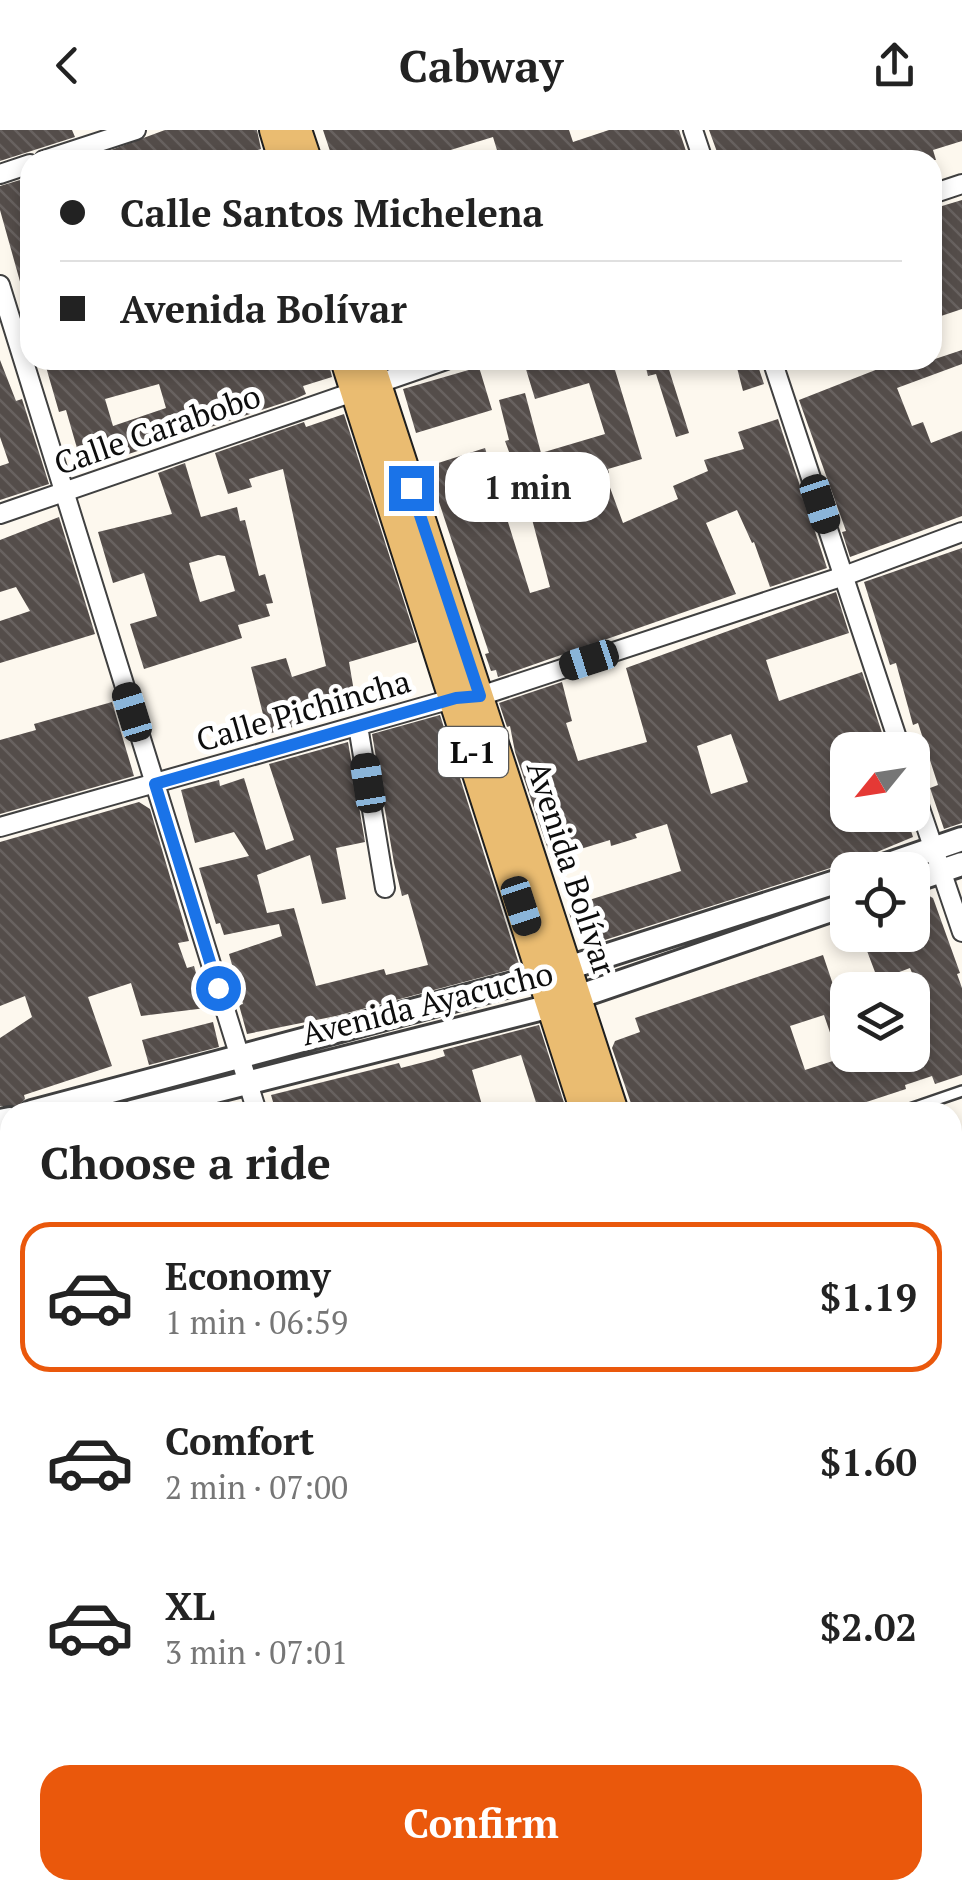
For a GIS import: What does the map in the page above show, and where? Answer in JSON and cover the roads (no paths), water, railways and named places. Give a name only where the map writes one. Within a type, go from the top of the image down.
[{"type":"main road","name":"Avenida Bolívar","points":[[367,379],[564,1002],[583,1102]]},
{"type":"main road","name":"Avenida Bolívar","points":[[564,1002],[609,1102]]},
{"type":"street","points":[[75,150],[136,130]]},
{"type":"street","points":[[0,285],[20,350]]},
{"type":"street","points":[[26,370],[255,1102]]},
{"type":"street","name":"Calle Carabobo","points":[[0,514],[367,379],[404,370]]},
{"type":"street","points":[[775,370],[895,732]]},
{"type":"street","name":"Calle Pichincha","points":[[0,827],[468,697],[844,576],[962,532]]},
{"type":"street","points":[[358,726],[385,888]]},
{"type":"street","points":[[930,825],[946,862],[962,932]]},
{"type":"street","points":[[946,862],[962,839]]},
{"type":"street","name":"Avenida Ayacucho","points":[[69,1102],[555,972],[830,884]]},
{"type":"street","name":"Avenida Ayacucho","points":[[169,1102],[564,1002],[830,910]]},
{"type":"lane","points":[[932,1102],[962,1092]]}]
